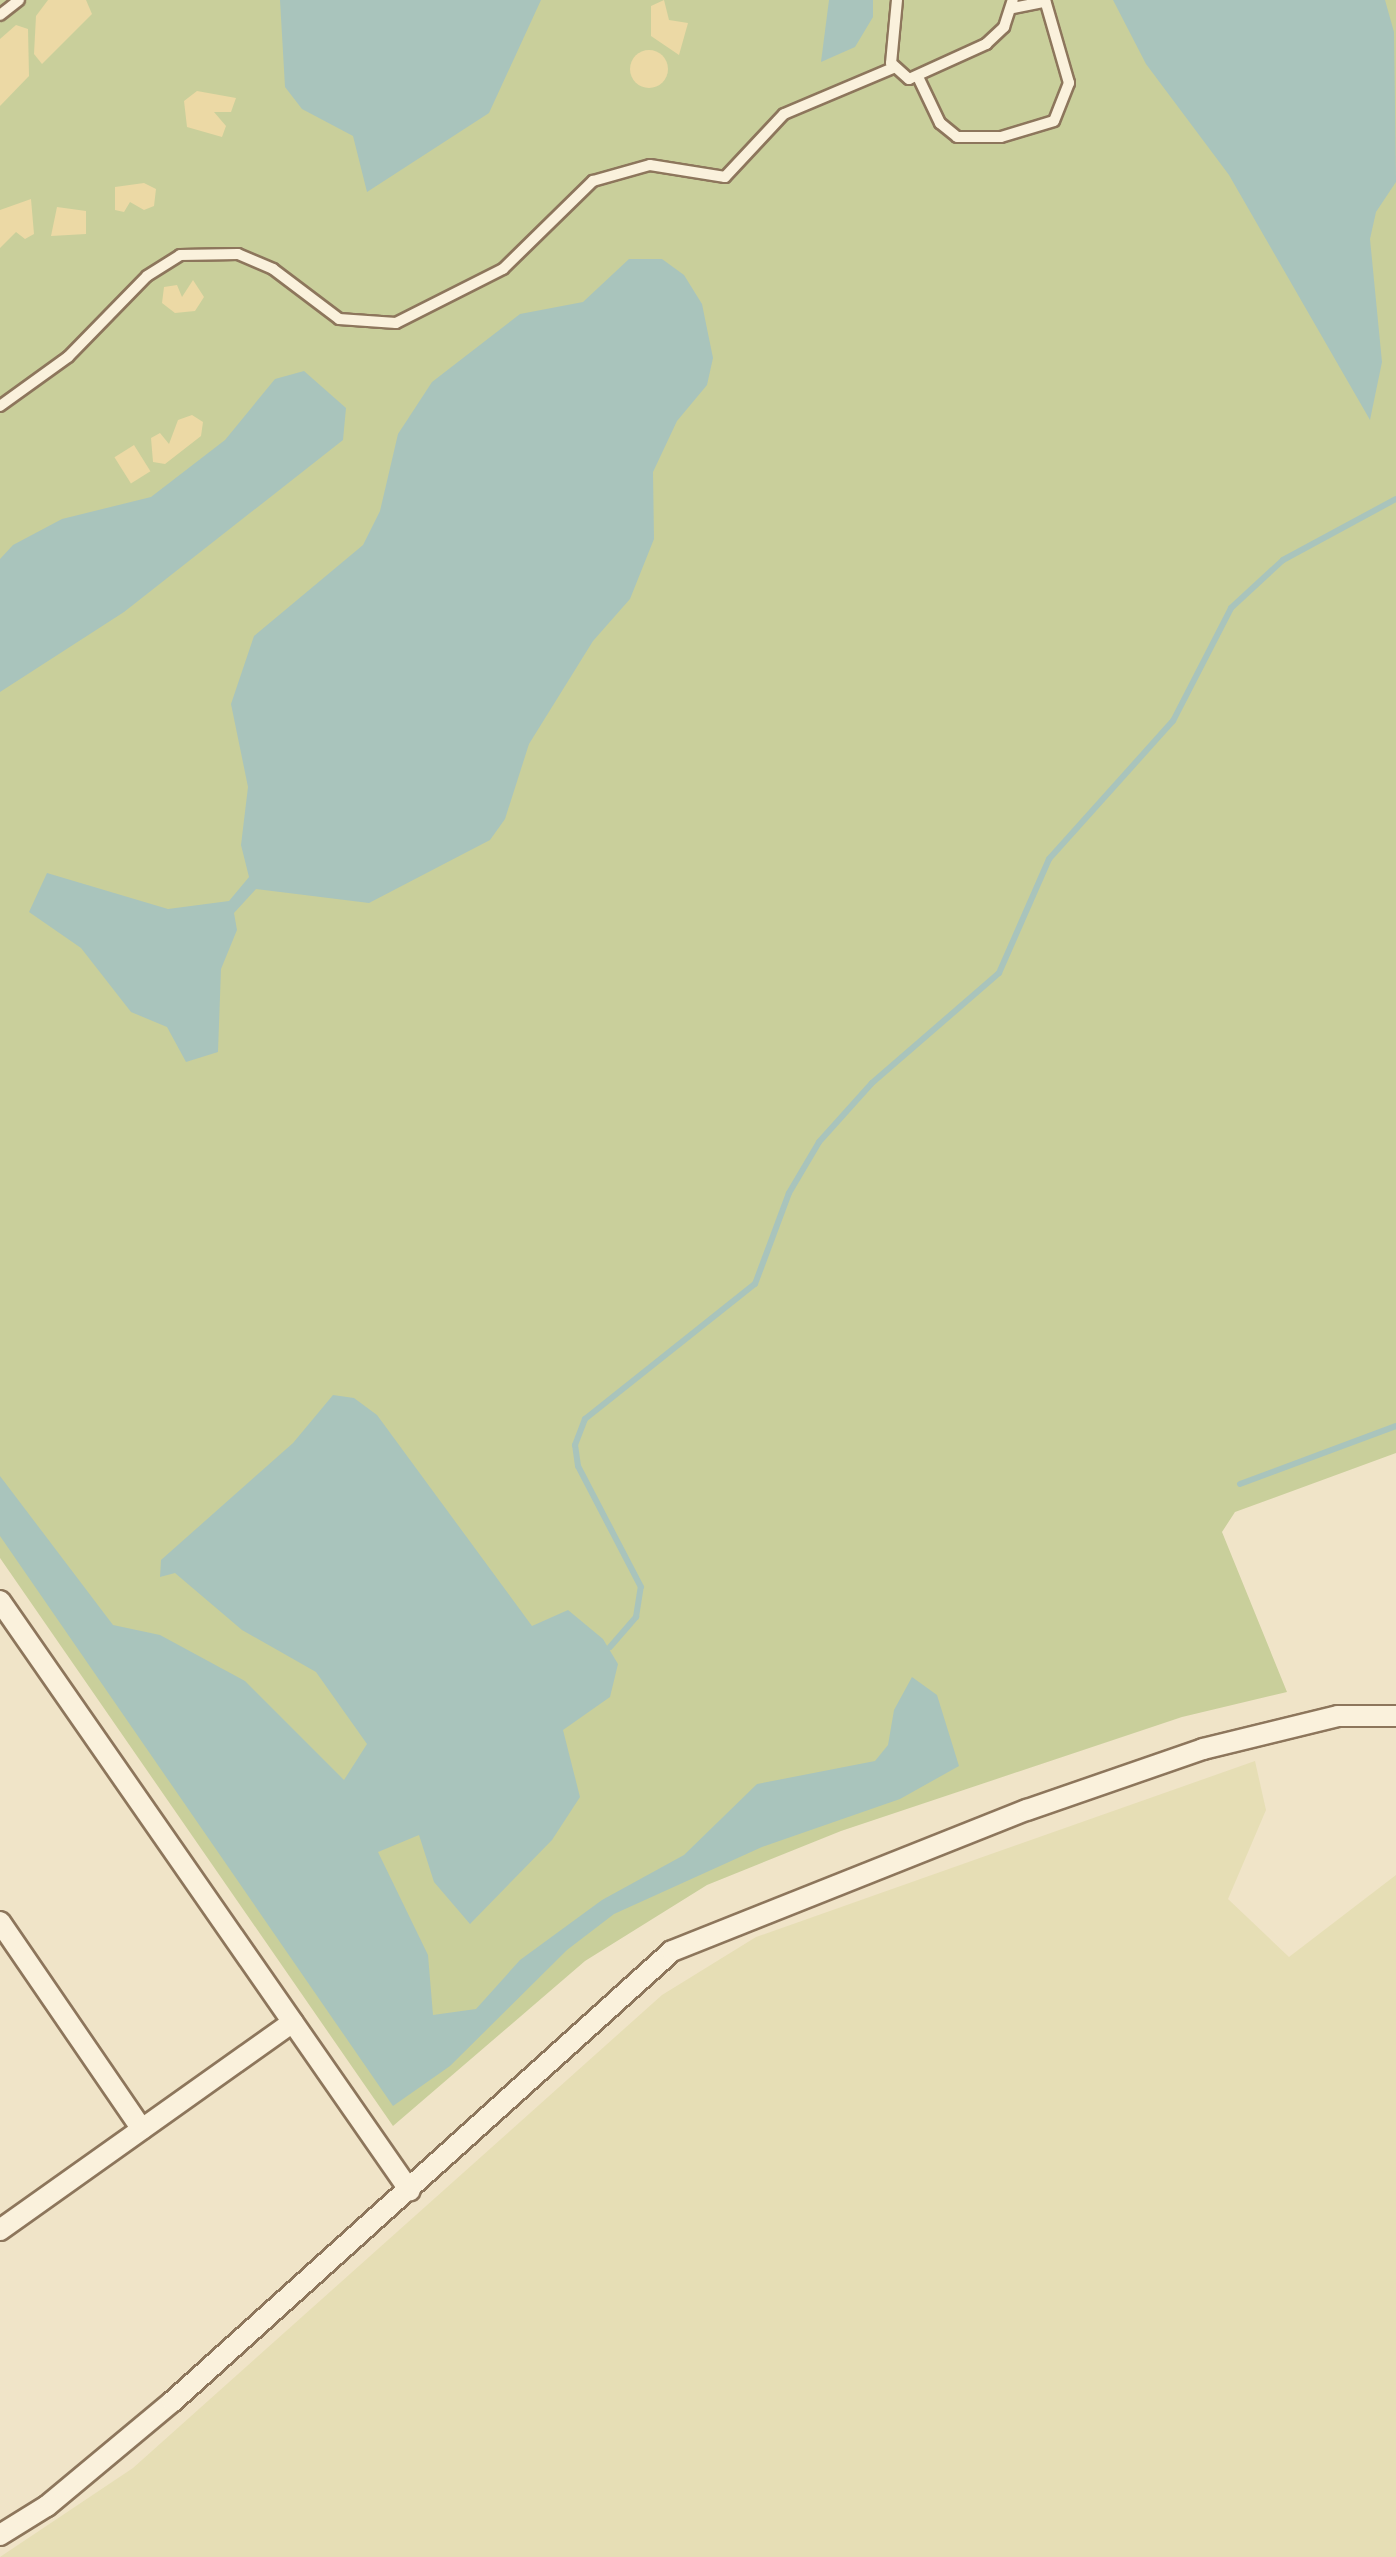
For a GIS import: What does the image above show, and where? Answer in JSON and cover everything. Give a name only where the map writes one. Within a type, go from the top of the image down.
[{"type":"street","points":[[0,1601],[410,2191]]},
{"type":"street","points":[[0,2535],[47,2506],[172,2402],[410,2191],[624,1988],[672,1951],[798,1898],[1203,1749],[1338,1716],[1396,1716]]},
{"type":"street","points":[[0,1922],[142,2129]]},
{"type":"street","points":[[0,2230],[293,2022]]},
{"type":"lane","points":[[0,15],[19,0]]},
{"type":"lane","points":[[893,68],[897,0]]},
{"type":"lane","points":[[0,406],[68,357],[147,276],[180,255],[238,254],[273,269],[339,319],[396,323],[503,269],[593,181],[650,165],[725,177],[784,114],[893,68],[919,79],[940,123],[957,137],[1001,137],[1054,121],[1069,83],[1045,1],[1013,4],[986,44],[919,79]]},
{"type":"shaded area","points":[[1255,1761],[1266,1810],[1228,1899],[1289,1957],[1396,1875],[1396,2557],[0,2557],[133,2468],[662,1995],[756,1937]]},
{"type":"green space","points":[[0,0],[1396,0],[1396,1453],[1235,1512],[1222,1532],[1287,1692],[1182,1717],[841,1831],[707,1885],[585,1961],[393,2126],[0,1558]]},
{"type":"sand","points":[[48,0],[86,0],[92,14],[42,64],[34,54],[36,16]]},
{"type":"sand","points":[[664,0],[669,20],[688,23],[679,55],[651,36],[651,6]]},
{"type":"sand","points":[[16,25],[28,29],[29,76],[0,106],[0,39]]},
{"type":"sand","points":[[649,50],[662,56],[668,69],[662,82],[649,88],[636,82],[630,69],[636,56]]},
{"type":"sand","points":[[197,91],[236,98],[231,112],[214,112],[226,126],[222,137],[187,127],[184,101]]},
{"type":"sand","points":[[144,183],[156,189],[154,206],[144,210],[130,202],[124,212],[115,210],[115,187]]},
{"type":"sand","points":[[31,199],[34,234],[25,239],[16,232],[0,248],[0,210]]},
{"type":"sand","points":[[57,207],[86,211],[86,234],[51,236]]},
{"type":"sand","points":[[193,280],[204,297],[195,311],[175,313],[162,303],[164,287],[177,285],[182,297]]},
{"type":"sand","points":[[192,415],[203,422],[201,436],[165,464],[153,462],[151,438],[160,433],[169,444],[178,420]]},
{"type":"sand","points":[[134,445],[150,471],[131,483],[114,457]]},
{"type":"water","points":[[280,0],[541,0],[489,113],[367,192],[353,136],[302,109],[285,87]]},
{"type":"water","points":[[829,0],[873,0],[873,17],[855,47],[821,62]]},
{"type":"water","points":[[1113,0],[1385,0],[1394,32],[1396,182],[1376,212],[1370,239],[1382,362],[1370,420],[1229,175],[1146,64]]},
{"type":"water","points":[[629,259],[662,259],[684,275],[702,304],[713,358],[707,385],[677,421],[653,472],[654,539],[630,599],[593,641],[529,744],[505,819],[490,840],[369,903],[256,889],[234,913],[237,930],[221,969],[218,1052],[186,1062],[167,1027],[131,1012],[81,948],[29,912],[47,873],[168,909],[229,901],[249,877],[241,845],[248,787],[231,704],[254,636],[363,545],[380,511],[398,434],[432,382],[520,314],[583,302]]},
{"type":"water","points":[[304,371],[346,408],[343,440],[124,612],[0,692],[0,559],[13,545],[62,519],[151,497],[225,440],[275,379]]},
{"type":"water","points":[[333,1395],[354,1398],[377,1415],[532,1626],[568,1610],[603,1639],[618,1664],[610,1697],[563,1730],[580,1797],[552,1840],[470,1924],[434,1882],[419,1835],[378,1852],[428,1955],[433,2015],[476,2009],[520,1960],[602,1900],[684,1855],[757,1784],[875,1761],[888,1745],[894,1710],[912,1677],[937,1695],[959,1766],[900,1799],[762,1847],[614,1914],[567,1950],[450,2066],[393,2106],[0,1536],[0,1476],[113,1625],[160,1635],[245,1681],[344,1780],[367,1744],[316,1672],[242,1630],[175,1573],[160,1577],[161,1560],[293,1443]]},
{"type":"waterway","points":[[610,1647],[636,1617],[641,1587],[578,1466],[575,1445],[585,1419],[755,1284],[789,1193],[819,1142],[872,1083],[999,973],[1049,859],[1173,721],[1231,608],[1283,560],[1396,499]]},
{"type":"waterway","points":[[1240,1484],[1396,1426]]}]
